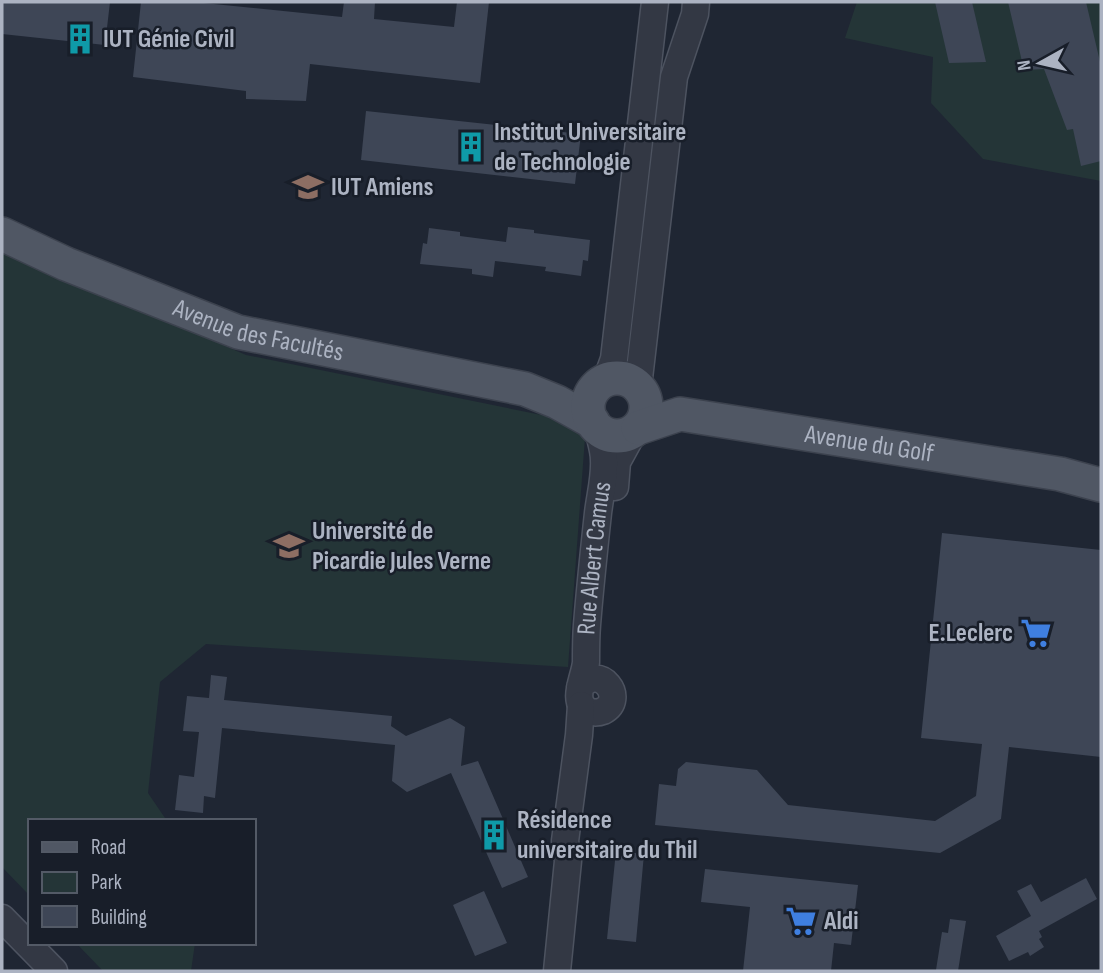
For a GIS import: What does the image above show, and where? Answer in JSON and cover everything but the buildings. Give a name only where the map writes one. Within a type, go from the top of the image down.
[{"type":"main road","name":"Avenue des Facultés","points":[[2,234],[65,264],[238,331],[525,389],[557,402],[596,426]]},
{"type":"main road","points":[[641,390],[646,411],[636,429],[620,436],[612,435],[596,426],[589,412],[589,401],[593,391],[611,379],[623,379],[641,390],[680,414]]},
{"type":"main road","name":"Avenue des Facultés","points":[[525,389],[603,382]]},
{"type":"main road","name":"Avenue du Golf","points":[[636,429],[680,414],[1060,474],[1101,485]]},
{"type":"street","points":[[603,382],[614,359],[654,2]]},
{"type":"street","points":[[641,390],[674,77],[695,14],[696,2]]},
{"type":"street","name":"Rue Albert Camus","points":[[557,971],[568,861],[581,831],[598,719],[584,674],[604,460],[596,426]]},
{"type":"street","name":"Rue Albert Camus","points":[[592,696],[601,673],[602,628],[618,462],[636,429]]},
{"type":"street","points":[[2,918],[28,944]]},
{"type":"street","points":[[28,945],[54,971]]},
{"type":"green space","points":[[857,2],[1101,2],[1101,181],[983,159],[931,103],[933,57],[845,38]]},
{"type":"green space","points":[[2,249],[246,355],[586,424],[568,667],[206,644],[160,682],[148,793],[166,819],[28,819],[28,894],[2,867]]},
{"type":"green space","points":[[78,945],[195,945],[191,971],[103,971]]},
{"type":"place","name":"IUT Génie Civil","points":[[80,39]]},
{"type":"place","name":"Institut Universitaire de Technologie","points":[[471,147]]},
{"type":"place","name":"IUT Amiens","points":[[308,187]]},
{"type":"place","name":"Université de Picardie Jules Verne","points":[[289,546]]},
{"type":"place","name":"E.Leclerc","points":[[1036,633]]},
{"type":"place","name":"Résidence universitaire du Thil","points":[[494,835]]},
{"type":"place","name":"Aldi","points":[[801,921]]}]
